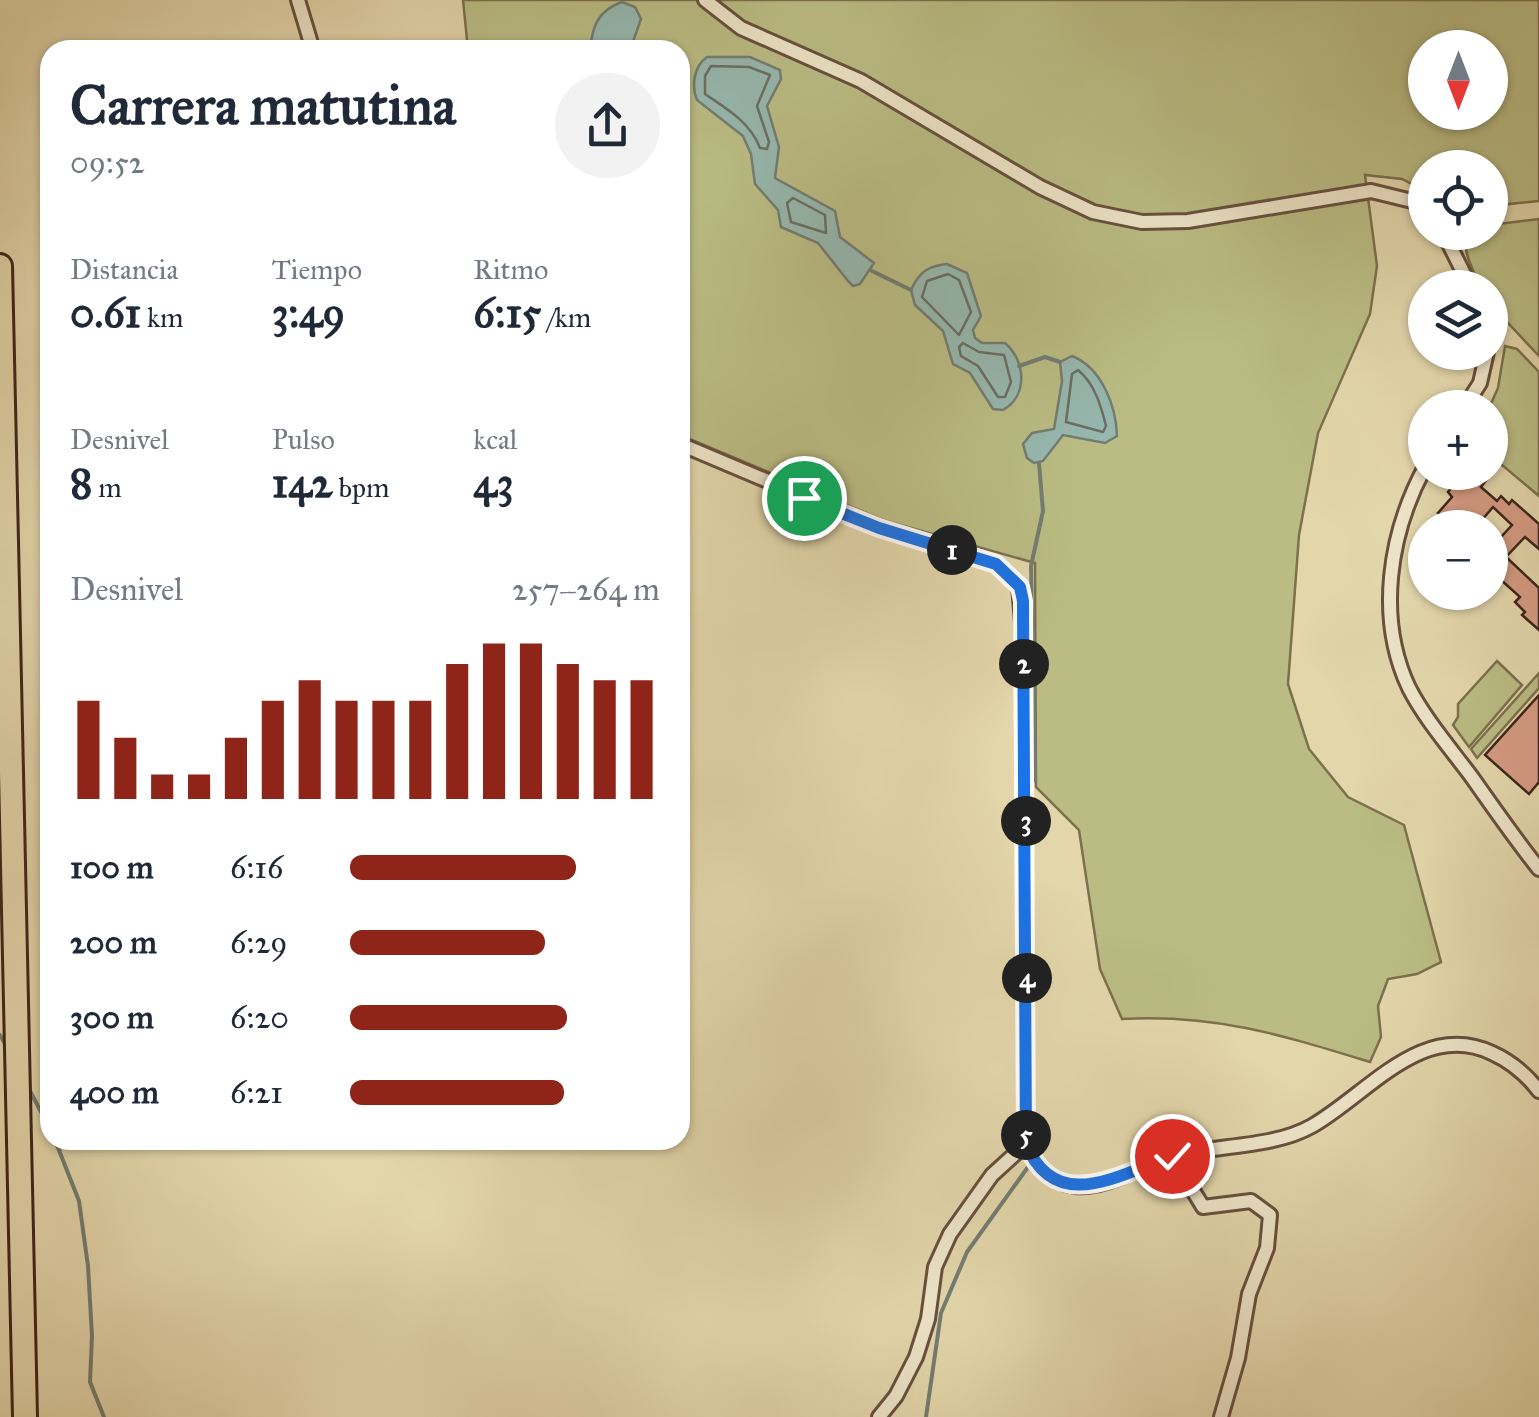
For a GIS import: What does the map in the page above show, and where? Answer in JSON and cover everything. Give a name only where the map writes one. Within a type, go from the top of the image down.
[{"type":"highway","points":[[0,266],[25,1417]]},
{"type":"street","points":[[298,0],[309,40]]},
{"type":"street","points":[[705,0],[741,28],[861,81],[1040,187],[1093,212],[1142,222],[1188,221],[1371,190],[1408,200]]},
{"type":"street","points":[[690,448],[879,528],[996,564],[1020,587],[1029,1151],[1052,1178],[1091,1186],[1172,1156],[1284,1136],[1310,1127],[1433,1045],[1472,1044],[1514,1065],[1539,1069]]},
{"type":"street","points":[[1415,490],[1394,557],[1391,631],[1398,662],[1411,692],[1438,732],[1539,869]]},
{"type":"street","points":[[1514,1065],[1539,1091]]},
{"type":"street","points":[[880,1417],[916,1357],[928,1319],[934,1267],[950,1234],[992,1175],[1029,1151]]},
{"type":"street","points":[[1172,1156],[1197,1202],[1204,1206],[1252,1201],[1270,1215],[1267,1248],[1249,1294],[1236,1371],[1221,1417]]},
{"type":"green space","points":[[463,0],[1539,0],[1539,201],[1508,204],[1508,150],[1408,150],[1408,182],[1365,175],[1377,266],[1370,314],[1318,433],[1299,535],[1288,684],[1309,749],[1348,797],[1404,825],[1441,962],[1417,974],[1388,979],[1378,1006],[1381,1037],[1370,1062],[1248,1028],[1188,1020],[1122,1019],[1100,969],[1079,830],[1036,787],[1035,563],[883,520],[690,439],[690,40],[467,40]]},
{"type":"green space","points":[[1539,219],[1539,356],[1508,323],[1508,270],[1473,270],[1466,251],[1508,250],[1508,223]]},
{"type":"green space","points":[[1508,347],[1517,349],[1539,372],[1539,496],[1508,470],[1508,390],[1498,388],[1501,370],[1508,370]]},
{"type":"green space","points":[[1497,661],[1522,685],[1469,747],[1453,725],[1458,717],[1458,704]]},
{"type":"green space","points":[[1539,673],[1539,688],[1477,758],[1471,749]]},
{"type":"water","points":[[622,2],[635,7],[641,19],[634,40],[591,40],[598,20]]},
{"type":"water","points":[[707,57],[750,57],[780,70],[781,79],[767,106],[779,147],[775,178],[835,211],[840,237],[874,263],[860,284],[853,286],[818,243],[781,227],[778,210],[755,184],[751,154],[743,136],[697,100],[695,77]]},
{"type":"water","points":[[947,264],[967,273],[981,316],[973,330],[975,338],[982,343],[1005,343],[1017,359],[1020,387],[1003,410],[993,409],[970,373],[953,364],[943,331],[915,305],[911,290],[917,279],[929,268]]},
{"type":"water","points":[[1072,356],[1092,369],[1105,389],[1117,436],[1105,443],[1063,435],[1043,461],[1034,463],[1027,458],[1023,444],[1032,433],[1054,429],[1062,381],[1060,362]]},
{"type":"building","points":[[1484,490],[1497,501],[1501,496],[1509,504],[1512,500],[1539,524],[1539,549],[1525,537],[1508,555],[1508,529],[1512,525],[1508,510],[1441,510],[1452,497],[1448,492]]},
{"type":"building","points":[[1508,559],[1539,588],[1539,630],[1522,615],[1525,612],[1515,602],[1520,597],[1508,586]]},
{"type":"building","points":[[1539,695],[1539,782],[1529,794],[1485,755]]},
{"type":"waterway","points":[[872,271],[911,290]]},
{"type":"waterway","points":[[1019,366],[1045,357],[1060,362]]},
{"type":"waterway","points":[[1035,781],[1031,566],[1043,511],[1039,463]]},
{"type":"waterway","points":[[0,1035],[8,1049]]},
{"type":"waterway","points":[[29,1089],[40,1110]]},
{"type":"waterway","points":[[59,1150],[79,1201],[88,1266],[90,1382],[104,1417]]},
{"type":"waterway","points":[[926,1417],[941,1313],[967,1252],[1028,1167]]},
{"type":"route","points":[[804,498],[879,528],[996,564],[1020,587],[1026,840],[1026,1144],[1041,1170],[1074,1186],[1091,1186],[1172,1156]]}]
